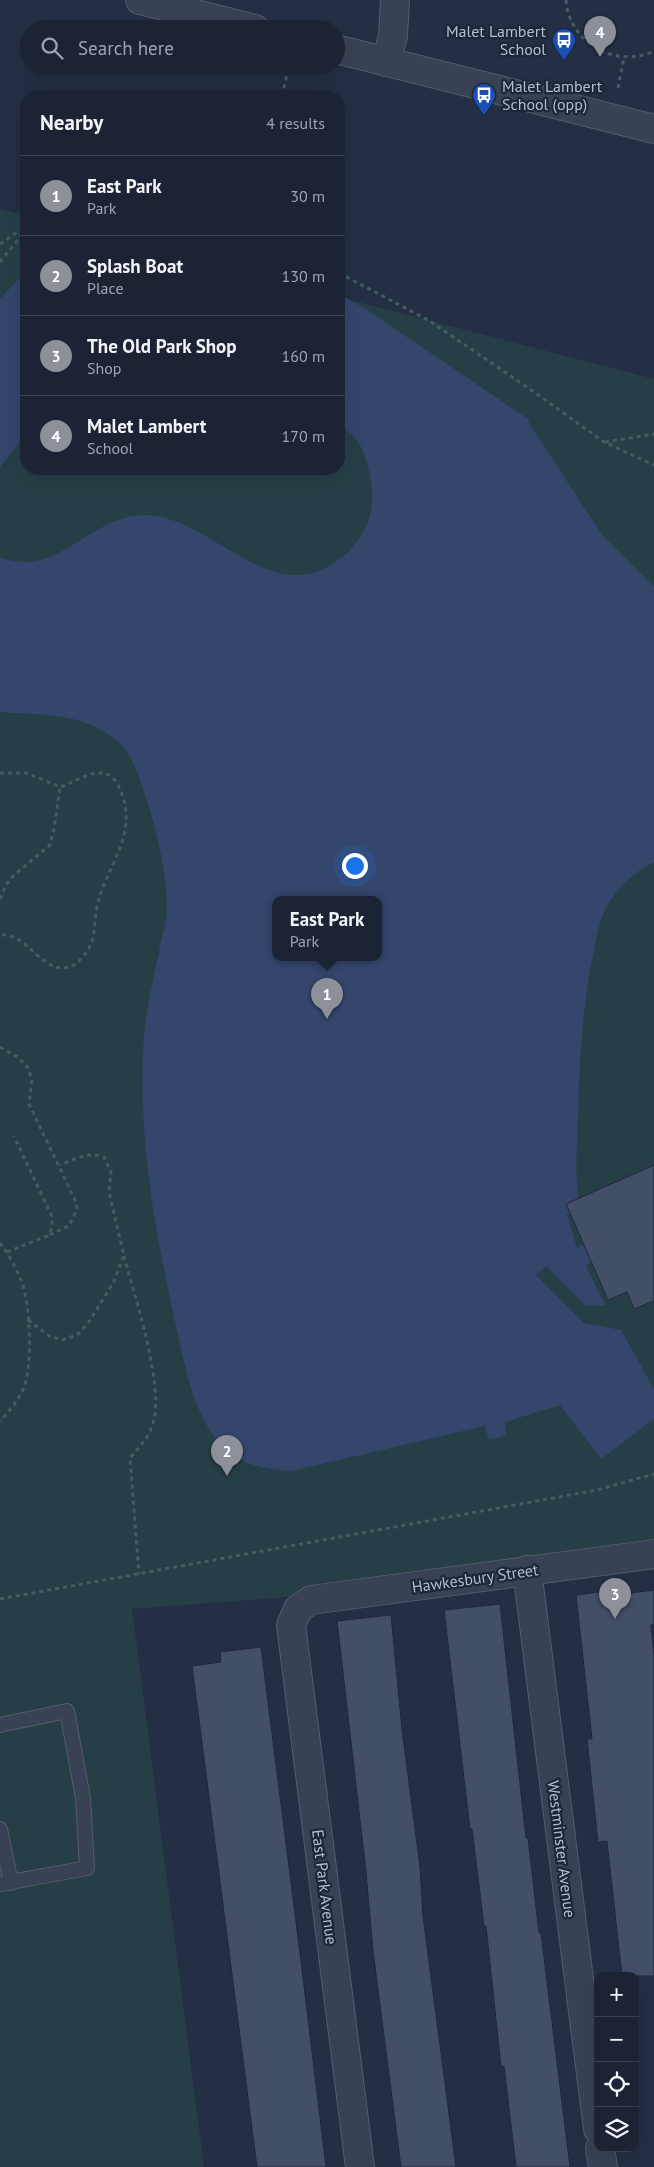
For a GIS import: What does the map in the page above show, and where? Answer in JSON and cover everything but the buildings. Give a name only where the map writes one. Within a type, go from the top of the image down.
[{"type":"street","points":[[140,0],[219,20]]},
{"type":"street","points":[[386,62],[392,36],[395,0]]},
{"type":"street","points":[[345,51],[654,128]]},
{"type":"street","name":"Hawkesbury Street","points":[[298,1609],[310,1600],[654,1554]]},
{"type":"street","name":"Westminster Avenue","points":[[527,1570],[595,2107]]},
{"type":"street","name":"East Park Avenue","points":[[298,1609],[291,1625],[360,2167]]},
{"type":"street","points":[[601,2152],[603,2167]]},
{"type":"lane","points":[[0,1726],[67,1711],[83,1798],[87,1868],[5,1884],[0,1829]]},
{"type":"path","points":[[566,0],[567,10],[575,28],[587,43],[605,53],[624,57],[645,55],[654,50]]},
{"type":"path","points":[[283,90],[287,75]]},
{"type":"path","points":[[0,244],[20,232]]},
{"type":"path","points":[[0,262],[20,236]]},
{"type":"path","points":[[345,276],[428,320],[604,442],[654,465]]},
{"type":"path","points":[[604,442],[654,434]]},
{"type":"path","points":[[0,773],[27,773],[60,787],[98,773],[110,774],[117,783],[125,807],[127,824],[120,852],[102,889],[96,915],[94,939],[88,950],[74,965],[63,967],[52,965],[16,937],[0,935]]},
{"type":"path","points":[[0,899],[6,885],[13,876],[50,845],[60,787]]},
{"type":"path","points":[[0,1046],[18,1057],[28,1068],[32,1080],[29,1104],[74,1194],[76,1209],[69,1226],[8,1252]]},
{"type":"path","points":[[14,1136],[52,1217],[52,1228],[47,1236]]},
{"type":"path","points":[[60,1165],[84,1155],[95,1154],[104,1157],[111,1172],[109,1192],[152,1366],[156,1395],[154,1421],[144,1443],[130,1458],[139,1574]]},
{"type":"path","points":[[0,1243],[8,1252],[23,1285],[30,1343],[28,1377],[24,1388],[13,1407],[0,1421]]},
{"type":"path","points":[[28,1320],[50,1336],[62,1340],[77,1335],[89,1322],[113,1283],[124,1256]]},
{"type":"path","points":[[0,1599],[597,1490],[654,1474]]},
{"type":"green space","points":[[0,209],[20,214],[20,475],[345,475],[345,299],[654,379],[654,1569],[132,1609],[204,2167],[0,2167]]},
{"type":"water","points":[[20,277],[20,442],[0,467],[0,299]]},
{"type":"water","points":[[345,297],[364,308],[528,419],[602,535],[654,587],[654,862],[639,871],[613,897],[604,912],[598,931],[585,1002],[579,1079],[576,1158],[578,1198],[566,1204],[570,1214],[567,1215],[577,1248],[584,1245],[591,1262],[586,1266],[605,1305],[586,1306],[546,1266],[536,1275],[584,1323],[621,1330],[654,1389],[654,1419],[601,1459],[560,1405],[505,1422],[506,1435],[489,1440],[485,1426],[291,1471],[275,1470],[243,1461],[217,1441],[208,1427],[193,1394],[183,1358],[162,1259],[146,1156],[142,1087],[145,1028],[167,911],[164,869],[151,814],[133,763],[125,749],[106,733],[78,720],[63,717],[0,712],[0,558],[26,562],[45,559],[114,522],[128,517],[144,515],[168,519],[191,528],[259,566],[282,574],[305,574],[329,566],[350,550],[360,537],[370,517],[372,502],[371,480],[364,453],[356,439],[345,429]]},
{"type":"place","name":"Malet Lambert","points":[[600,57]]},
{"type":"place","name":"Malet Lambert School","points":[[564,61]]},
{"type":"place","name":"Malet Lambert School (opp)","points":[[484,116]]},
{"type":"place","name":"East Park","points":[[327,1019]]},
{"type":"place","name":"Splash Boat","points":[[227,1476]]},
{"type":"place","name":"The Old Park Shop","points":[[615,1619]]}]
